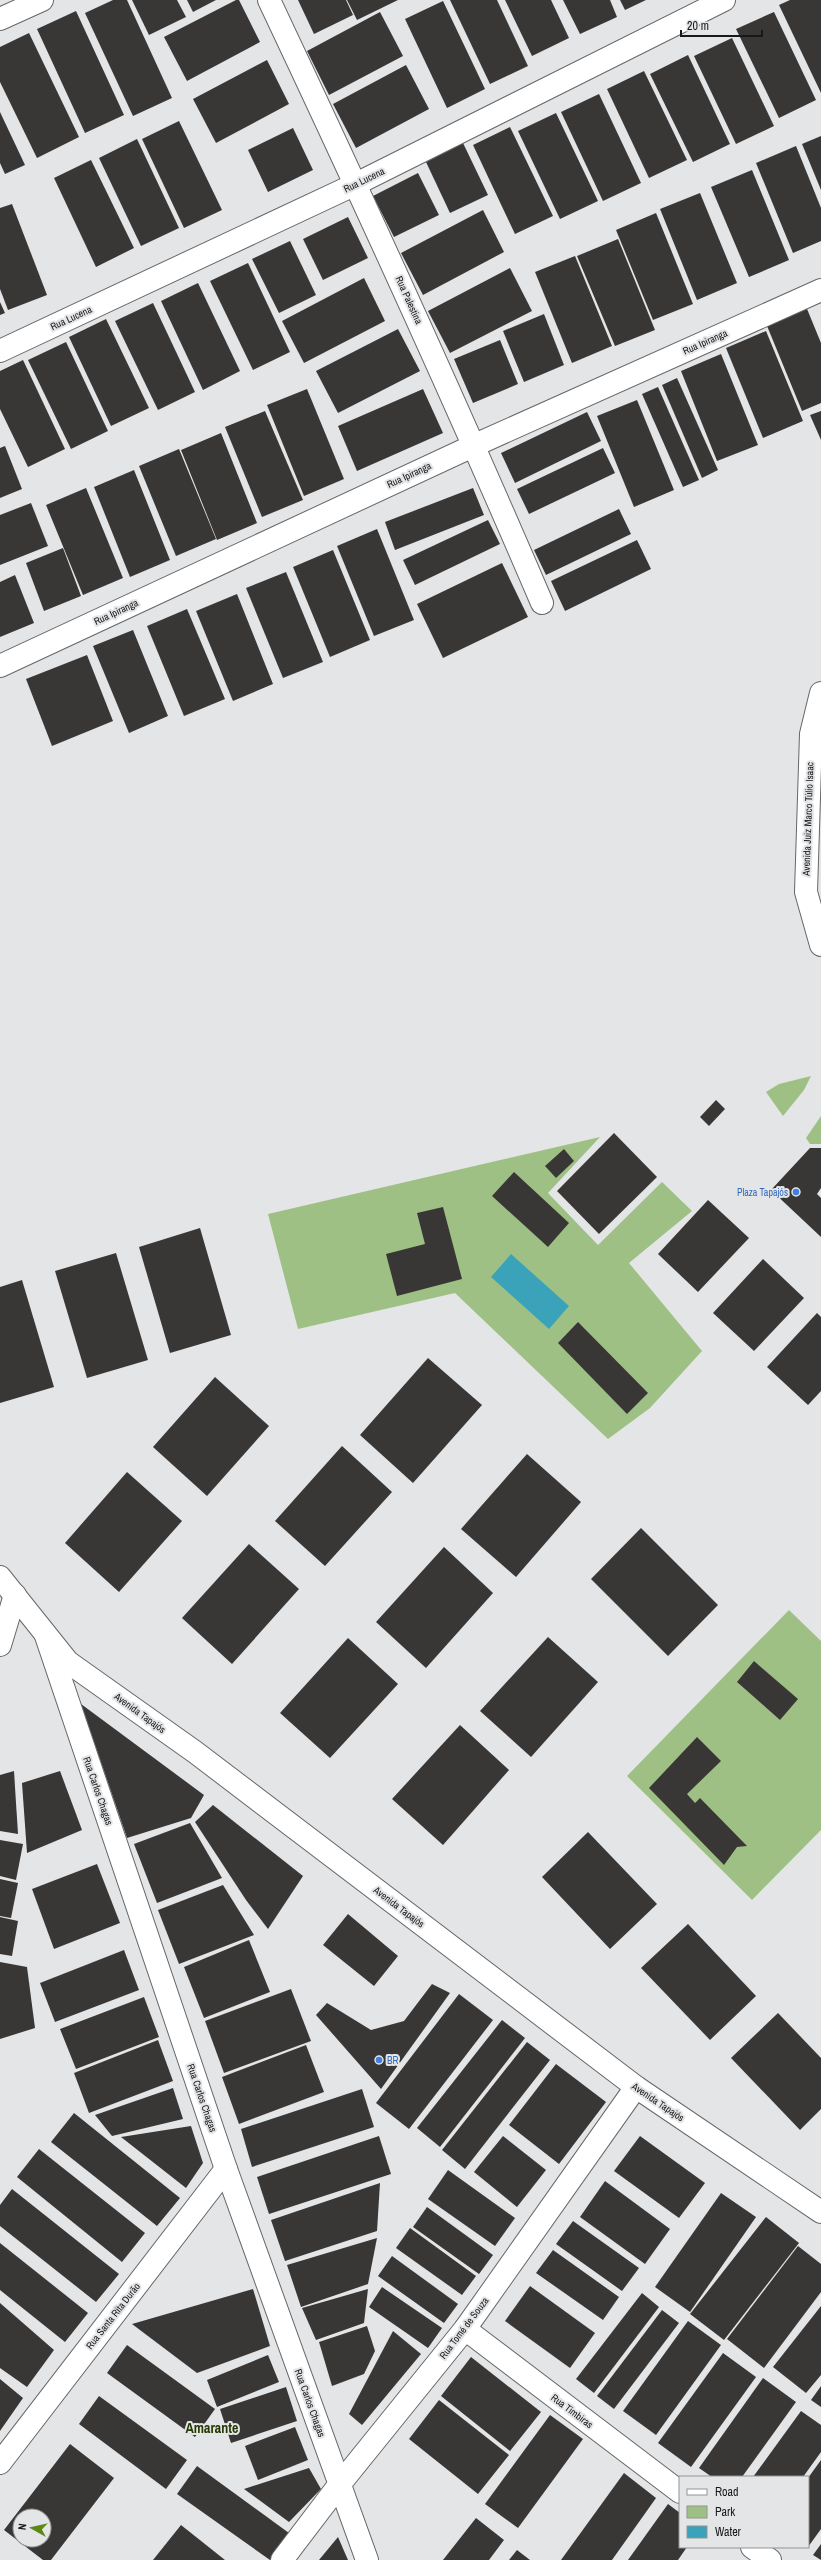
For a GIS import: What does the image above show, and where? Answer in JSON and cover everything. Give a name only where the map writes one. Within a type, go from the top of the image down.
[{"type":"street","points":[[0,20],[42,0]]},
{"type":"street","name":"Rua Palestina","points":[[269,0],[356,184],[474,445],[542,603]]},
{"type":"street","name":"Rua Lucena","points":[[0,351],[356,184],[724,0]]},
{"type":"street","name":"Rua Ipiranga","points":[[0,666],[474,445],[821,290]]},
{"type":"street","name":"Avenida Juiz Marco Túlio Isaac","points":[[821,693],[811,734],[806,892],[821,944]]},
{"type":"street","name":"Avenida Tapajós","points":[[0,1577],[68,1662],[201,1757],[636,2087],[821,2212]]},
{"type":"street","points":[[0,1645],[15,1595]]},
{"type":"street","name":"Rua Carlos Chagas","points":[[45,1632],[226,2169],[367,2560]]},
{"type":"street","name":"Rua Tomé de Souza","points":[[282,2560],[339,2485],[465,2329],[636,2087]]},
{"type":"street","name":"Rua Santa Rita Durão","points":[[0,2463],[226,2169]]},
{"type":"street","name":"Rua Timbiras","points":[[465,2329],[679,2491]]},
{"type":"street","points":[[753,2548],[770,2560]]},
{"type":"green space","points":[[811,1076],[804,1090],[783,1116],[766,1092],[779,1084]]},
{"type":"green space","points":[[821,1116],[821,1144],[810,1144],[806,1138]]},
{"type":"green space","points":[[600,1137],[548,1193],[598,1245],[662,1182],[692,1211],[629,1263],[702,1351],[650,1408],[608,1439],[455,1293],[298,1329],[268,1214]]},
{"type":"green space","points":[[789,1610],[821,1641],[821,1830],[752,1900],[627,1776]]},
{"type":"water","points":[[511,1254],[569,1306],[549,1329],[491,1277]]},
{"type":"building","points":[[113,0],[127,0],[172,98],[133,116],[85,13]]},
{"type":"building","points":[[132,0],[177,0],[186,17],[149,35]]},
{"type":"building","points":[[187,0],[216,0],[193,12]]},
{"type":"building","points":[[236,0],[239,0],[260,42],[187,81],[164,37]]},
{"type":"building","points":[[298,0],[346,0],[353,15],[314,34]]},
{"type":"building","points":[[347,0],[398,0],[357,20]]},
{"type":"building","points":[[450,0],[497,0],[528,66],[490,84]]},
{"type":"building","points":[[505,0],[551,0],[569,38],[532,56]]},
{"type":"building","points":[[563,0],[610,0],[617,17],[580,34]]},
{"type":"building","points":[[620,0],[646,0],[625,10]]},
{"type":"building","points":[[790,0],[821,0],[821,93],[779,5]]},
{"type":"building","points":[[443,1],[485,89],[447,108],[405,19]]},
{"type":"building","points":[[76,11],[124,115],[85,133],[37,29]]},
{"type":"building","points":[[380,12],[403,56],[329,95],[307,51]]},
{"type":"building","points":[[774,12],[816,100],[779,118],[736,29]]},
{"type":"building","points":[[29,33],[79,137],[37,158],[0,82],[0,47]]},
{"type":"building","points":[[732,38],[774,126],[736,144],[694,56]]},
{"type":"building","points":[[688,55],[730,144],[693,162],[650,74]]},
{"type":"building","points":[[267,60],[289,104],[216,143],[193,99]]},
{"type":"building","points":[[406,65],[429,109],[356,148],[333,104]]},
{"type":"building","points":[[644,71],[687,160],[649,178],[607,89]]},
{"type":"building","points":[[599,94],[641,183],[603,201],[561,112]]},
{"type":"building","points":[[0,112],[25,165],[5,174],[0,163]]},
{"type":"building","points":[[556,113],[598,201],[560,219],[518,131]]},
{"type":"building","points":[[179,121],[222,210],[184,228],[142,139]]},
{"type":"building","points":[[510,127],[553,216],[515,234],[473,145]]},
{"type":"building","points":[[293,128],[313,170],[268,192],[248,150]]},
{"type":"building","points":[[821,136],[821,190],[802,144]]},
{"type":"building","points":[[137,139],[179,228],[141,246],[99,158]]},
{"type":"building","points":[[463,143],[488,195],[450,213],[426,162]]},
{"type":"building","points":[[796,146],[821,208],[821,241],[793,253],[756,163]]},
{"type":"building","points":[[91,160],[134,248],[96,267],[54,178]]},
{"type":"building","points":[[752,170],[789,260],[749,277],[711,187]]},
{"type":"building","points":[[418,173],[439,215],[394,237],[373,196]]},
{"type":"building","points":[[700,193],[737,283],[697,300],[660,209]]},
{"type":"building","points":[[12,204],[47,295],[8,310],[0,289],[0,208]]},
{"type":"building","points":[[483,210],[504,252],[423,295],[401,253]]},
{"type":"building","points":[[656,213],[693,304],[653,320],[616,230]]},
{"type":"building","points":[[348,217],[368,258],[323,280],[303,239]]},
{"type":"building","points":[[618,239],[655,330],[615,346],[577,256]]},
{"type":"building","points":[[290,241],[316,295],[279,313],[252,259]]},
{"type":"building","points":[[575,256],[612,346],[572,363],[535,272]]},
{"type":"building","points":[[248,263],[290,352],[253,370],[210,281]]},
{"type":"building","points":[[510,268],[532,311],[450,353],[428,311]]},
{"type":"building","points":[[364,278],[385,321],[304,363],[282,321]]},
{"type":"building","points":[[198,283],[240,371],[203,390],[161,301]]},
{"type":"building","points":[[0,302],[5,313],[0,315]]},
{"type":"building","points":[[153,303],[195,392],[158,410],[115,321]]},
{"type":"building","points":[[805,304],[821,343],[821,403],[802,411],[765,321]]},
{"type":"building","points":[[544,314],[564,365],[524,382],[503,331]]},
{"type":"building","points":[[106,319],[149,408],[111,426],[69,337]]},
{"type":"building","points":[[398,329],[420,371],[338,413],[316,371]]},
{"type":"building","points":[[766,331],[803,421],[763,438],[726,348]]},
{"type":"building","points":[[500,340],[518,384],[473,403],[454,359]]},
{"type":"building","points":[[66,342],[108,431],[71,449],[28,360]]},
{"type":"building","points":[[721,354],[758,445],[717,461],[681,371]]},
{"type":"building","points":[[23,360],[65,449],[28,467],[0,409],[0,371]]},
{"type":"building","points":[[677,378],[718,470],[702,478],[662,385]]},
{"type":"building","points":[[658,387],[699,480],[683,487],[642,394]]},
{"type":"building","points":[[307,389],[344,479],[304,496],[267,405]]},
{"type":"building","points":[[423,389],[443,433],[357,471],[338,426]]},
{"type":"building","points":[[637,400],[674,490],[634,507],[597,416]]},
{"type":"building","points":[[265,411],[303,500],[262,517],[225,427]]},
{"type":"building","points":[[821,411],[821,440],[810,415]]},
{"type":"building","points":[[587,412],[601,441],[515,483],[501,453]]},
{"type":"building","points":[[221,433],[257,523],[217,540],[181,450]]},
{"type":"building","points":[[5,446],[22,489],[0,498],[0,448]]},
{"type":"building","points":[[603,448],[615,473],[529,514],[517,489]]},
{"type":"building","points":[[179,449],[216,539],[176,556],[139,466]]},
{"type":"building","points":[[134,470],[170,560],[130,577],[94,487]]},
{"type":"building","points":[[86,488],[123,578],[83,595],[46,505]]},
{"type":"building","points":[[473,488],[484,515],[395,550],[385,522]]},
{"type":"building","points":[[31,503],[48,546],[0,565],[0,515]]},
{"type":"building","points":[[619,509],[631,534],[546,575],[534,550]]},
{"type":"building","points":[[488,520],[500,544],[415,585],[403,560]]},
{"type":"building","points":[[377,529],[414,620],[374,636],[337,546]]},
{"type":"building","points":[[637,540],[651,569],[565,611],[551,581]]},
{"type":"building","points":[[63,548],[81,596],[44,611],[26,563]]},
{"type":"building","points":[[333,550],[370,640],[330,657],[293,567]]},
{"type":"building","points":[[502,563],[528,617],[443,658],[417,604]]},
{"type":"building","points":[[286,572],[323,662],[283,678],[246,588]]},
{"type":"building","points":[[15,575],[34,623],[0,637],[0,582]]},
{"type":"building","points":[[237,594],[273,684],[233,701],[196,611]]},
{"type":"building","points":[[187,609],[225,699],[184,716],[147,626]]},
{"type":"building","points":[[133,630],[168,716],[129,733],[93,646]]},
{"type":"building","points":[[87,655],[113,721],[52,746],[26,679]]},
{"type":"building","points":[[716,1100],[725,1109],[709,1126],[700,1117]]},
{"type":"building","points":[[614,1133],[657,1177],[599,1234],[557,1191]]},
{"type":"building","name":"Plaza Tapajós","points":[[810,1148],[821,1148],[821,1188],[817,1194],[821,1198],[821,1237],[771,1190]]},
{"type":"building","points":[[564,1149],[574,1161],[556,1178],[545,1166]]},
{"type":"building","points":[[514,1172],[569,1223],[548,1247],[492,1196]]},
{"type":"building","points":[[708,1200],[749,1238],[698,1292],[658,1254]]},
{"type":"building","points":[[443,1207],[462,1279],[397,1296],[386,1254],[425,1244],[417,1213]]},
{"type":"building","points":[[200,1228],[231,1335],[170,1353],[139,1247]]},
{"type":"building","points":[[116,1253],[148,1360],[87,1378],[55,1271]]},
{"type":"building","points":[[763,1259],[804,1298],[754,1351],[713,1313]]},
{"type":"building","points":[[22,1280],[54,1387],[0,1403],[0,1287]]},
{"type":"building","points":[[817,1313],[821,1317],[821,1391],[808,1405],[767,1367]]},
{"type":"building","points":[[578,1322],[648,1393],[627,1414],[558,1343]]},
{"type":"building","points":[[428,1358],[482,1405],[413,1483],[360,1435]]},
{"type":"building","points":[[215,1377],[269,1426],[207,1496],[153,1447]]},
{"type":"building","points":[[342,1446],[392,1492],[325,1566],[275,1521]]},
{"type":"building","points":[[527,1454],[581,1502],[516,1577],[461,1529]]},
{"type":"building","points":[[127,1472],[182,1521],[119,1592],[65,1543]]},
{"type":"building","points":[[641,1528],[718,1605],[668,1656],[591,1579]]},
{"type":"building","points":[[249,1544],[299,1589],[232,1664],[182,1618]]},
{"type":"building","points":[[444,1547],[493,1593],[426,1668],[376,1622]]},
{"type":"building","points":[[548,1637],[598,1682],[531,1757],[480,1711]]},
{"type":"building","points":[[348,1638],[398,1684],[330,1758],[280,1713]]},
{"type":"building","points":[[754,1661],[798,1699],[780,1720],[737,1682]]},
{"type":"building","points":[[81,1704],[204,1795],[191,1818],[127,1838]]},
{"type":"building","points":[[460,1725],[509,1770],[443,1845],[392,1799]]},
{"type":"building","points":[[697,1737],[721,1761],[687,1794],[695,1803],[700,1798],[747,1846],[737,1847],[724,1865],[649,1788]]},
{"type":"building","points":[[14,1771],[18,1834],[0,1831],[0,1775]]},
{"type":"building","points":[[60,1771],[82,1830],[27,1853],[22,1783]]},
{"type":"building","points":[[213,1805],[303,1876],[268,1929],[246,1900],[195,1822]]},
{"type":"building","points":[[190,1823],[222,1878],[157,1903],[134,1844]]},
{"type":"building","points":[[588,1832],[657,1904],[610,1949],[542,1877]]},
{"type":"building","points":[[0,1840],[23,1844],[16,1880],[0,1876]]},
{"type":"building","points":[[97,1864],[120,1923],[54,1949],[32,1889]]},
{"type":"building","points":[[0,1879],[18,1883],[11,1918],[0,1916]]},
{"type":"building","points":[[223,1885],[254,1935],[179,1964],[158,1910]]},
{"type":"building","points":[[348,1914],[398,1956],[374,1986],[323,1945]]},
{"type":"building","points":[[0,1917],[18,1921],[12,1956],[0,1954]]},
{"type":"building","points":[[688,1924],[756,1996],[710,2040],[641,1968]]},
{"type":"building","points":[[249,1940],[270,1992],[204,2018],[184,1967]]},
{"type":"building","points":[[124,1950],[139,1990],[55,2022],[40,1983]]},
{"type":"building","points":[[0,1962],[27,1967],[35,2028],[0,2039]]},
{"type":"building","name":"BR","points":[[432,1984],[450,1993],[381,2089],[316,2015],[327,2003],[371,2030],[404,2021]]},
{"type":"building","points":[[291,1989],[311,2041],[224,2073],[205,2021]]},
{"type":"building","points":[[459,1994],[493,2020],[409,2129],[376,2103]]},
{"type":"building","points":[[144,1997],[159,2037],[76,2069],[60,2029]]},
{"type":"building","points":[[778,2013],[821,2058],[821,2109],[800,2130],[731,2058]]},
{"type":"building","points":[[502,2020],[525,2038],[440,2147],[417,2128]]},
{"type":"building","points":[[158,2040],[173,2081],[89,2113],[74,2073]]},
{"type":"building","points":[[527,2042],[550,2060],[465,2169],[442,2150]]},
{"type":"building","points":[[306,2045],[324,2092],[239,2124],[222,2077]]},
{"type":"building","points":[[556,2064],[606,2102],[559,2164],[509,2125]]},
{"type":"building","points":[[173,2088],[183,2119],[112,2136],[95,2115]]},
{"type":"building","points":[[362,2089],[374,2127],[252,2167],[241,2129]]},
{"type":"building","points":[[74,2113],[180,2198],[157,2226],[51,2142]]},
{"type":"building","points":[[191,2126],[203,2163],[186,2188],[121,2137]]},
{"type":"building","points":[[379,2136],[391,2174],[269,2214],[257,2177]]},
{"type":"building","points":[[503,2136],[546,2170],[517,2207],[474,2172]]},
{"type":"building","points":[[640,2136],[705,2183],[679,2218],[614,2171]]},
{"type":"building","points":[[39,2149],[145,2233],[122,2262],[17,2177]]},
{"type":"building","points":[[448,2170],[515,2218],[495,2246],[428,2199]]},
{"type":"building","points":[[605,2181],[670,2229],[645,2264],[580,2217]]},
{"type":"building","points":[[380,2183],[377,2231],[285,2261],[271,2220]]},
{"type":"building","points":[[12,2189],[119,2274],[96,2302],[0,2226],[0,2205]]},
{"type":"building","points":[[721,2193],[756,2217],[690,2312],[655,2287]]},
{"type":"building","points":[[427,2207],[493,2255],[479,2274],[413,2227]]},
{"type":"building","points":[[766,2217],[799,2243],[724,2340],[690,2314]]},
{"type":"building","points":[[573,2221],[639,2268],[622,2291],[556,2244]]},
{"type":"building","points":[[410,2228],[476,2276],[462,2295],[396,2248]]},
{"type":"building","points":[[377,2238],[368,2284],[301,2307],[287,2265]]},
{"type":"building","points":[[0,2243],[88,2313],[65,2342],[0,2290]]},
{"type":"building","points":[[798,2246],[821,2264],[821,2292],[764,2368],[727,2339]]},
{"type":"building","points":[[553,2250],[619,2297],[603,2320],[536,2273]]},
{"type":"building","points":[[392,2256],[458,2304],[444,2323],[378,2276]]},
{"type":"building","points":[[530,2286],[595,2333],[570,2368],[505,2321]]},
{"type":"building","points":[[382,2287],[442,2328],[428,2348],[369,2307]]},
{"type":"building","points":[[253,2289],[270,2346],[197,2373],[132,2324]]},
{"type":"building","points":[[368,2289],[364,2323],[316,2340],[302,2308]]},
{"type":"building","points":[[642,2293],[659,2307],[594,2393],[576,2379]]},
{"type":"building","points":[[0,2303],[54,2350],[27,2387],[0,2368]]},
{"type":"building","points":[[821,2306],[821,2375],[806,2393],[773,2367]]},
{"type":"building","points":[[662,2310],[679,2323],[614,2409],[597,2396]]},
{"type":"building","points":[[688,2321],[721,2345],[656,2435],[623,2411]]},
{"type":"building","points":[[367,2326],[375,2351],[364,2374],[332,2386],[319,2342]]},
{"type":"building","points":[[393,2331],[421,2354],[362,2425],[349,2414]]},
{"type":"building","points":[[127,2345],[215,2409],[195,2437],[107,2373]]},
{"type":"building","points":[[723,2353],[756,2377],[691,2467],[658,2443]]},
{"type":"building","points":[[268,2355],[279,2382],[217,2407],[207,2380]]},
{"type":"building","points":[[471,2357],[541,2412],[510,2451],[441,2396]]},
{"type":"building","points":[[763,2378],[796,2402],[743,2476],[711,2476],[699,2468]]},
{"type":"building","points":[[0,2379],[23,2398],[0,2431]]},
{"type":"building","points":[[821,2386],[821,2407],[811,2400]]},
{"type":"building","points":[[286,2387],[297,2421],[231,2443],[220,2409]]},
{"type":"building","points":[[99,2396],[187,2460],[166,2489],[79,2424]]},
{"type":"building","points":[[439,2400],[509,2455],[478,2494],[409,2439]]},
{"type":"building","points":[[801,2411],[821,2425],[821,2452],[804,2476],[754,2476]]},
{"type":"building","points":[[550,2415],[583,2439],[518,2528],[485,2504]]},
{"type":"building","points":[[295,2427],[308,2460],[258,2480],[245,2446]]},
{"type":"building","points":[[70,2444],[114,2478],[51,2560],[43,2560],[27,2548],[52,2548],[52,2508],[21,2508]]},
{"type":"building","points":[[821,2460],[821,2529],[809,2546],[809,2477]]},
{"type":"building","points":[[197,2466],[289,2533],[270,2560],[177,2494]]},
{"type":"building","points":[[309,2468],[321,2489],[289,2522],[244,2489]]},
{"type":"building","points":[[624,2473],[656,2498],[612,2560],[561,2560]]},
{"type":"building","points":[[668,2504],[679,2512],[679,2548],[686,2548],[678,2560],[628,2560]]},
{"type":"building","points":[[476,2518],[504,2540],[489,2560],[443,2560]]},
{"type":"building","points":[[12,2520],[12,2536],[4,2530]]},
{"type":"building","points":[[181,2525],[225,2560],[153,2560]]},
{"type":"building","points":[[338,2537],[348,2560],[319,2560]]},
{"type":"building","points":[[821,2544],[821,2560],[813,2555]]},
{"type":"building","points":[[517,2550],[530,2560],[509,2560]]},
{"type":"place","name":"Plaza Tapajós","points":[[796,1192]]},
{"type":"place","name":"BR","points":[[379,2060]]},
{"type":"district","name":"Amarante","points":[[212,2428]]}]
